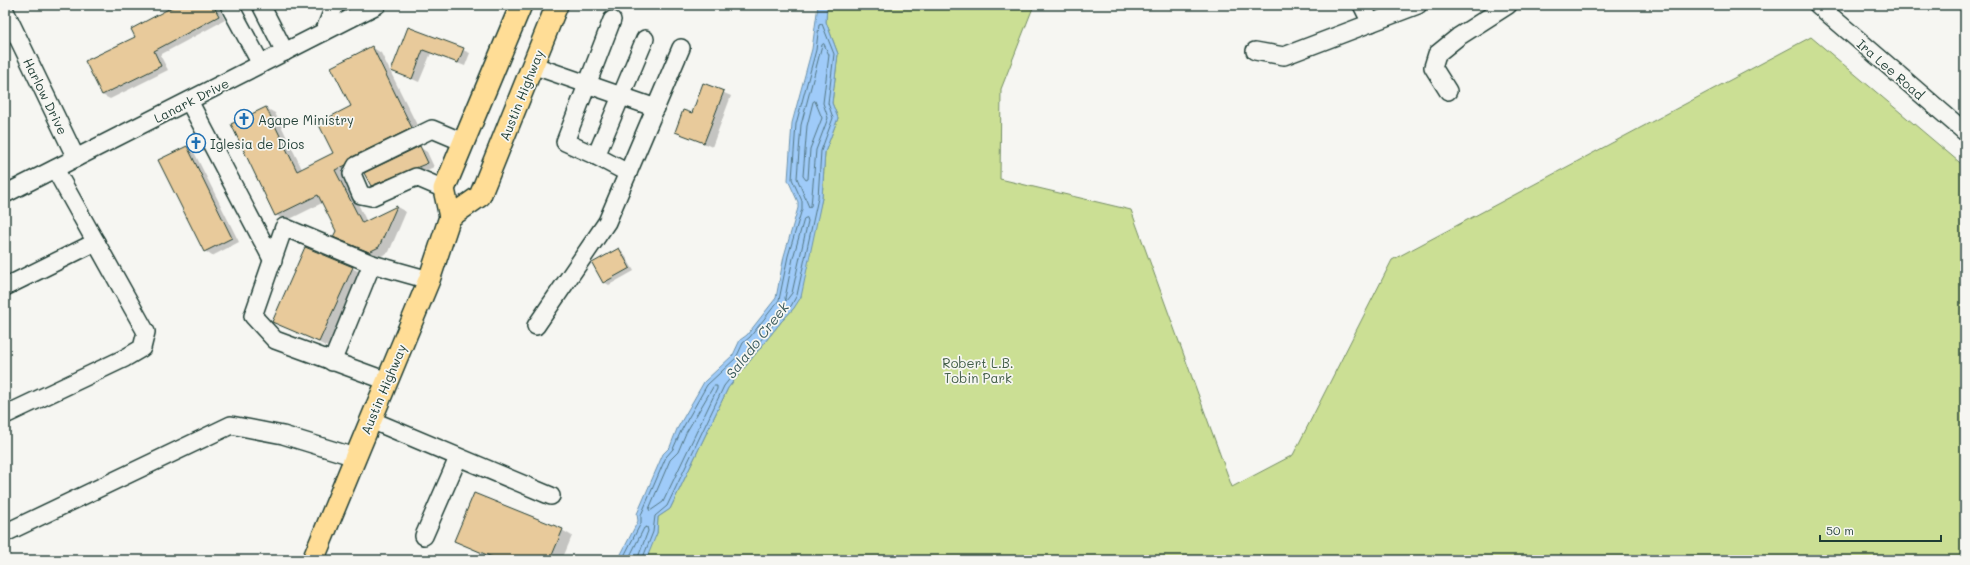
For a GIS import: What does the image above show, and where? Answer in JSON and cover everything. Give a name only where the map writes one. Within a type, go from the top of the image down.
[{"type":"main road","points":[[450,217],[444,189],[521,5]]},
{"type":"main road","name":"Austin Highway","points":[[313,560],[429,280],[450,217],[480,196],[557,5]]},
{"type":"street","points":[[229,5],[261,64]]},
{"type":"street","points":[[261,5],[285,52]]},
{"type":"street","points":[[324,32],[335,5]]},
{"type":"street","name":"Lanark Drive","points":[[5,194],[377,5]]},
{"type":"street","points":[[1362,5],[1371,23]]},
{"type":"street","points":[[1255,51],[1284,56],[1418,5]]},
{"type":"street","points":[[1448,91],[1434,67],[1437,54],[1458,36],[1508,5]]},
{"type":"street","name":"Ira Lee Road","points":[[1818,5],[1965,132]]},
{"type":"street","name":"Harlow Drive","points":[[5,11],[76,158]]},
{"type":"street","points":[[612,20],[565,142],[628,173]]},
{"type":"street","points":[[596,156],[622,96],[644,39]]},
{"type":"street","points":[[536,326],[607,222],[681,48]]},
{"type":"street","points":[[532,65],[656,108]]},
{"type":"street","points":[[189,101],[273,261]]},
{"type":"street","points":[[444,189],[416,177],[371,197],[361,195],[352,174],[356,166],[432,129],[463,142]]},
{"type":"street","points":[[5,415],[125,358],[142,348],[146,332],[55,169]]},
{"type":"street","points":[[387,381],[332,362],[276,340],[253,316],[284,227],[372,264],[429,280]]},
{"type":"street","points":[[5,287],[96,242]]},
{"type":"street","points":[[332,362],[372,264]]},
{"type":"street","points":[[371,420],[551,496]]},
{"type":"street","points":[[5,533],[231,425],[283,435],[355,457]]},
{"type":"street","points":[[424,536],[458,458]]},
{"type":"green space","name":"Robert L.B. Tobin Park","points":[[827,5],[1034,5],[1001,89],[1000,179],[1131,210],[1232,487],[1293,455],[1392,260],[1811,37],[1965,167],[1965,560],[643,560],[657,533],[658,517],[670,509],[728,388],[794,308],[822,198],[825,152],[838,118],[832,103],[838,54],[826,22]]},
{"type":"water","name":"Salado Creek","points":[[818,5],[827,5],[826,22],[838,54],[832,103],[838,118],[825,152],[822,198],[801,297],[794,308],[728,388],[670,509],[658,517],[657,533],[646,560],[618,560],[638,521],[637,514],[663,454],[670,447],[677,429],[704,382],[733,355],[740,340],[747,335],[776,298],[784,256],[798,208],[798,202],[788,180],[792,123],[812,49]]},
{"type":"building","points":[[176,5],[213,5],[219,16],[154,51],[161,66],[102,95],[85,61],[135,37],[131,29]]},
{"type":"building","points":[[408,27],[464,48],[458,63],[423,50],[412,79],[391,71]]},
{"type":"building","points":[[372,46],[412,128],[352,157],[346,165],[335,170],[362,223],[397,206],[379,247],[369,252],[333,237],[336,231],[318,195],[275,216],[231,124],[266,107],[297,171],[333,153],[318,123],[351,106],[331,67]]},
{"type":"building","points":[[703,83],[724,91],[704,143],[675,132],[683,110],[692,113]]},
{"type":"building","points":[[187,146],[232,238],[204,252],[158,160]]},
{"type":"building","points":[[420,146],[428,163],[371,186],[364,173]]},
{"type":"building","points":[[305,247],[353,267],[319,342],[272,322]]},
{"type":"building","points":[[619,248],[630,268],[603,283],[592,263]]},
{"type":"building","points":[[474,493],[563,529],[550,560],[499,560],[454,541]]},
{"type":"place","name":"Agape Ministry","points":[[244,119]]},
{"type":"place","name":"Iglesia de Dios","points":[[196,143]]}]
